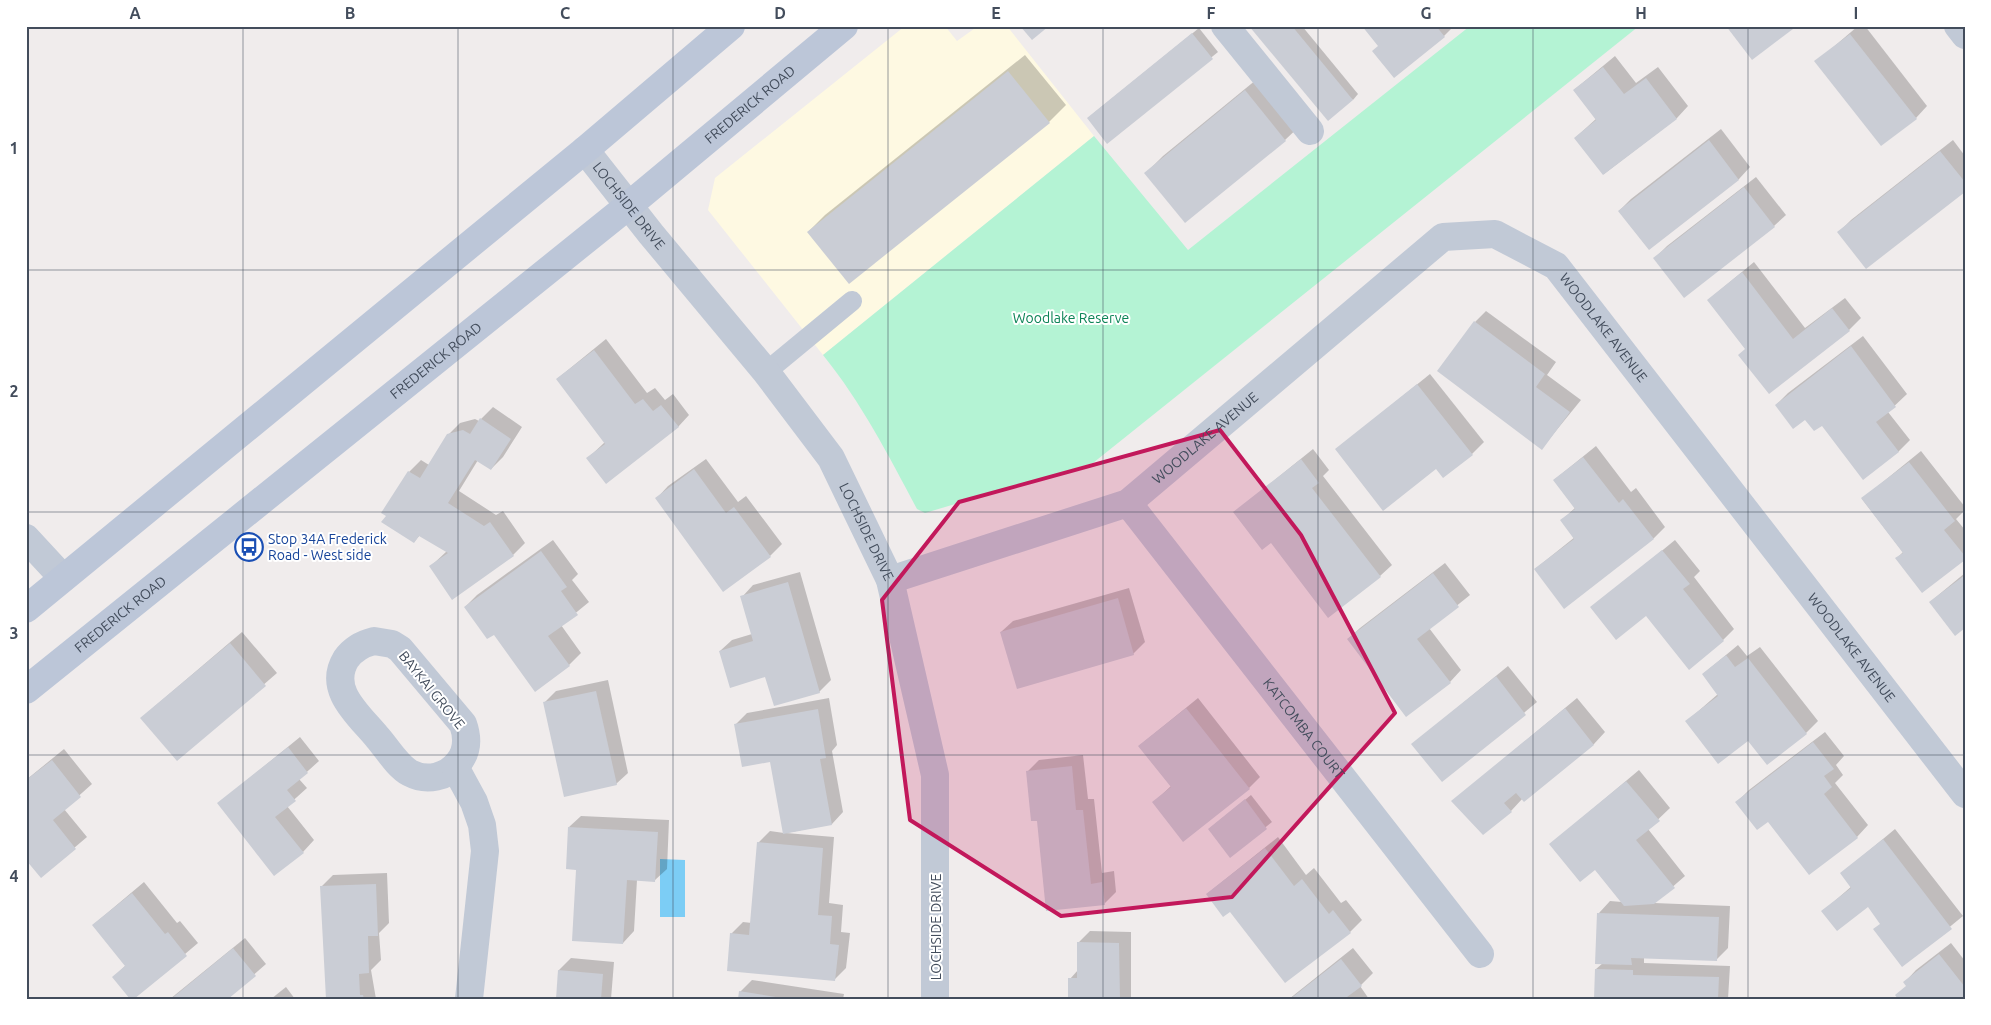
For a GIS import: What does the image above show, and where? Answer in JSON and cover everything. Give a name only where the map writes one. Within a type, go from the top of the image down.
[{"type":"main road","points":[[26,609],[585,150],[731,26]]},
{"type":"main road","name":"FREDERICK ROAD","points":[[26,690],[628,206],[844,26]]},
{"type":"street","points":[[1225,26],[1310,131]]},
{"type":"street","points":[[1958,26],[1965,35]]},
{"type":"street","name":"LOCHSIDE DRIVE","points":[[585,150],[628,206],[766,372],[831,458],[890,580],[935,775],[935,999]]},
{"type":"street","name":"WOODLAKE AVENUE","points":[[890,580],[1128,503],[1443,237],[1495,234],[1556,266],[1965,794]]},
{"type":"street","name":"KATCOMBA COURT","points":[[1128,503],[1480,954]]},
{"type":"street","points":[[26,538],[63,578]]},
{"type":"street","name":"BAYKAI GROVE","points":[[383,641],[392,644],[407,655],[463,724],[466,733],[465,751],[455,768],[438,777],[429,778],[410,773],[346,700],[342,691],[340,672],[349,654],[364,643],[383,641]]},
{"type":"street","points":[[455,768],[474,802],[482,825],[485,851],[469,999]]},
{"type":"lane","points":[[766,372],[852,301]]},
{"type":"highlighted area","points":[[1220,430],[1301,535],[1395,713],[1232,897],[1061,916],[910,820],[882,600],[959,502]]},
{"type":"shaded area","points":[[905,26],[945,26],[957,41],[978,26],[1007,26],[1094,136],[823,355],[708,210],[715,178]]},
{"type":"green space","name":"Woodlake Reserve","points":[[1470,26],[1639,26],[1093,463],[925,513],[917,509],[862,410],[823,355],[1094,136],[1188,250]]},
{"type":"water","points":[[660,859],[685,860],[685,917],[660,917]]},
{"type":"building","points":[[1020,26],[1049,26],[1032,40]]},
{"type":"building","points":[[1249,26],[1292,26],[1353,100],[1328,121]]},
{"type":"building","points":[[1362,26],[1436,26],[1445,37],[1394,78],[1372,51],[1378,46]]},
{"type":"building","points":[[1726,26],[1797,26],[1752,60]]},
{"type":"building","points":[[1192,33],[1213,59],[1107,144],[1087,118]]},
{"type":"building","points":[[1850,34],[1917,119],[1881,146],[1814,61]]},
{"type":"building","points":[[1603,67],[1624,94],[1646,78],[1677,119],[1603,175],[1574,138],[1596,120],[1573,90]]},
{"type":"building","points":[[1008,71],[1050,123],[849,284],[807,232]]},
{"type":"building","points":[[1245,90],[1286,141],[1185,223],[1144,173]]},
{"type":"building","points":[[1709,140],[1739,180],[1649,250],[1618,211]]},
{"type":"building","points":[[1940,151],[1965,182],[1965,192],[1866,269],[1837,232]]},
{"type":"building","points":[[1744,187],[1775,227],[1684,298],[1653,258]]},
{"type":"building","points":[[1742,272],[1793,339],[1832,308],[1850,331],[1769,394],[1738,355],[1745,349],[1707,300]]},
{"type":"building","points":[[1474,321],[1545,374],[1536,387],[1570,412],[1542,450],[1437,371]]},
{"type":"building","points":[[1851,346],[1896,407],[1876,422],[1899,452],[1863,480],[1822,426],[1814,431],[1805,420],[1793,429],[1775,405]]},
{"type":"building","points":[[594,350],[635,404],[643,399],[653,411],[661,405],[679,427],[606,484],[586,458],[605,444],[556,379]]},
{"type":"building","points":[[1417,384],[1473,455],[1443,478],[1436,469],[1383,511],[1335,449]]},
{"type":"building","points":[[480,418],[511,439],[491,470],[475,460],[448,503],[484,526],[490,522],[514,556],[452,600],[429,566],[448,553],[419,536],[414,543],[381,522],[386,516],[381,513],[408,471],[420,478],[447,434],[463,430],[470,434]]},
{"type":"building","points":[[1583,457],[1619,503],[1623,499],[1654,539],[1564,609],[1534,569],[1574,539],[1560,520],[1575,509],[1553,480]]},
{"type":"building","points":[[1301,459],[1319,483],[1312,488],[1381,577],[1328,618],[1271,543],[1262,550],[1233,512]]},
{"type":"building","points":[[1909,462],[1955,521],[1944,530],[1965,556],[1965,560],[1922,593],[1895,558],[1903,553],[1861,498]]},
{"type":"building","points":[[694,469],[726,513],[734,507],[771,557],[723,592],[655,498]]},
{"type":"building","points":[[1662,550],[1690,584],[1683,589],[1724,641],[1689,670],[1646,616],[1616,640],[1590,607]]},
{"type":"building","points":[[541,551],[567,587],[561,591],[578,615],[548,636],[570,666],[535,692],[494,635],[487,639],[464,607]]},
{"type":"building","points":[[1433,573],[1459,607],[1417,639],[1451,683],[1406,717],[1347,639]]},
{"type":"building","points":[[1965,575],[1965,628],[1955,636],[1929,602]]},
{"type":"building","points":[[788,582],[820,693],[774,706],[765,677],[730,688],[719,651],[753,641],[740,596]]},
{"type":"building","points":[[1118,598],[1134,655],[1017,689],[1000,632]]},
{"type":"building","points":[[230,643],[266,686],[177,761],[140,718]]},
{"type":"building","points":[[1726,655],[1735,667],[1748,658],[1807,734],[1767,765],[1748,741],[1718,764],[1685,721],[1718,696],[1702,674]]},
{"type":"building","points":[[1496,676],[1526,715],[1442,782],[1411,744]]},
{"type":"building","points":[[596,691],[617,785],[564,797],[543,702]]},
{"type":"building","points":[[1186,708],[1250,789],[1183,842],[1152,802],[1171,787],[1138,746]]},
{"type":"building","points":[[1565,708],[1594,745],[1524,802],[1516,793],[1504,803],[1512,812],[1483,835],[1451,801]]},
{"type":"building","points":[[818,709],[826,758],[820,759],[832,825],[783,834],[770,762],[742,767],[734,724]]},
{"type":"building","points":[[1813,742],[1834,769],[1824,776],[1832,787],[1824,794],[1858,838],[1809,875],[1768,822],[1757,830],[1735,802]]},
{"type":"building","points":[[288,747],[308,773],[287,790],[296,801],[275,817],[304,853],[274,876],[217,803]]},
{"type":"building","points":[[52,760],[81,797],[53,820],[76,849],[41,878],[26,860],[26,780]]},
{"type":"building","points":[[1072,766],[1076,810],[1083,810],[1091,884],[1102,882],[1105,905],[1046,911],[1037,821],[1031,821],[1026,771]]},
{"type":"building","points":[[1626,781],[1660,821],[1636,840],[1675,888],[1654,904],[1624,906],[1595,870],[1580,882],[1549,844]]},
{"type":"building","points":[[1245,799],[1267,829],[1230,858],[1208,829]]},
{"type":"building","points":[[568,827],[658,832],[655,882],[627,880],[623,944],[572,941],[576,870],[566,869]]},
{"type":"building","points":[[1883,839],[1952,929],[1902,967],[1873,929],[1880,924],[1868,907],[1837,931],[1821,911],[1851,888],[1840,873]]},
{"type":"building","points":[[757,842],[823,848],[818,915],[832,916],[830,944],[839,945],[835,981],[727,971],[730,933],[749,935]]},
{"type":"building","points":[[1265,848],[1294,886],[1302,879],[1329,914],[1333,910],[1351,933],[1285,983],[1230,912],[1223,917],[1206,894]]},
{"type":"building","points":[[376,884],[378,936],[368,936],[369,973],[359,974],[360,995],[363,995],[364,999],[326,999],[320,886]]},
{"type":"building","points":[[132,893],[165,934],[168,932],[187,956],[134,999],[130,999],[112,977],[125,966],[92,925]]},
{"type":"building","points":[[1597,913],[1719,917],[1717,961],[1631,958],[1632,965],[1595,964]]},
{"type":"building","points":[[1077,942],[1119,943],[1120,999],[1068,999],[1068,978],[1077,978]]},
{"type":"building","points":[[233,948],[256,976],[228,999],[171,999]]},
{"type":"building","points":[[1939,954],[1965,987],[1965,999],[1898,999],[1895,995],[1906,986],[1903,982]]},
{"type":"building","points":[[1341,959],[1362,986],[1347,997],[1349,999],[1290,999]]},
{"type":"building","points":[[1595,969],[1633,970],[1633,975],[1719,977],[1718,999],[1594,999]]},
{"type":"building","points":[[558,970],[603,974],[601,999],[556,999]]},
{"type":"building","points":[[739,991],[782,998],[782,999],[738,999]]},
{"type":"place","name":"Stop 34A Frederick Road - West side","points":[[249,547]]}]
